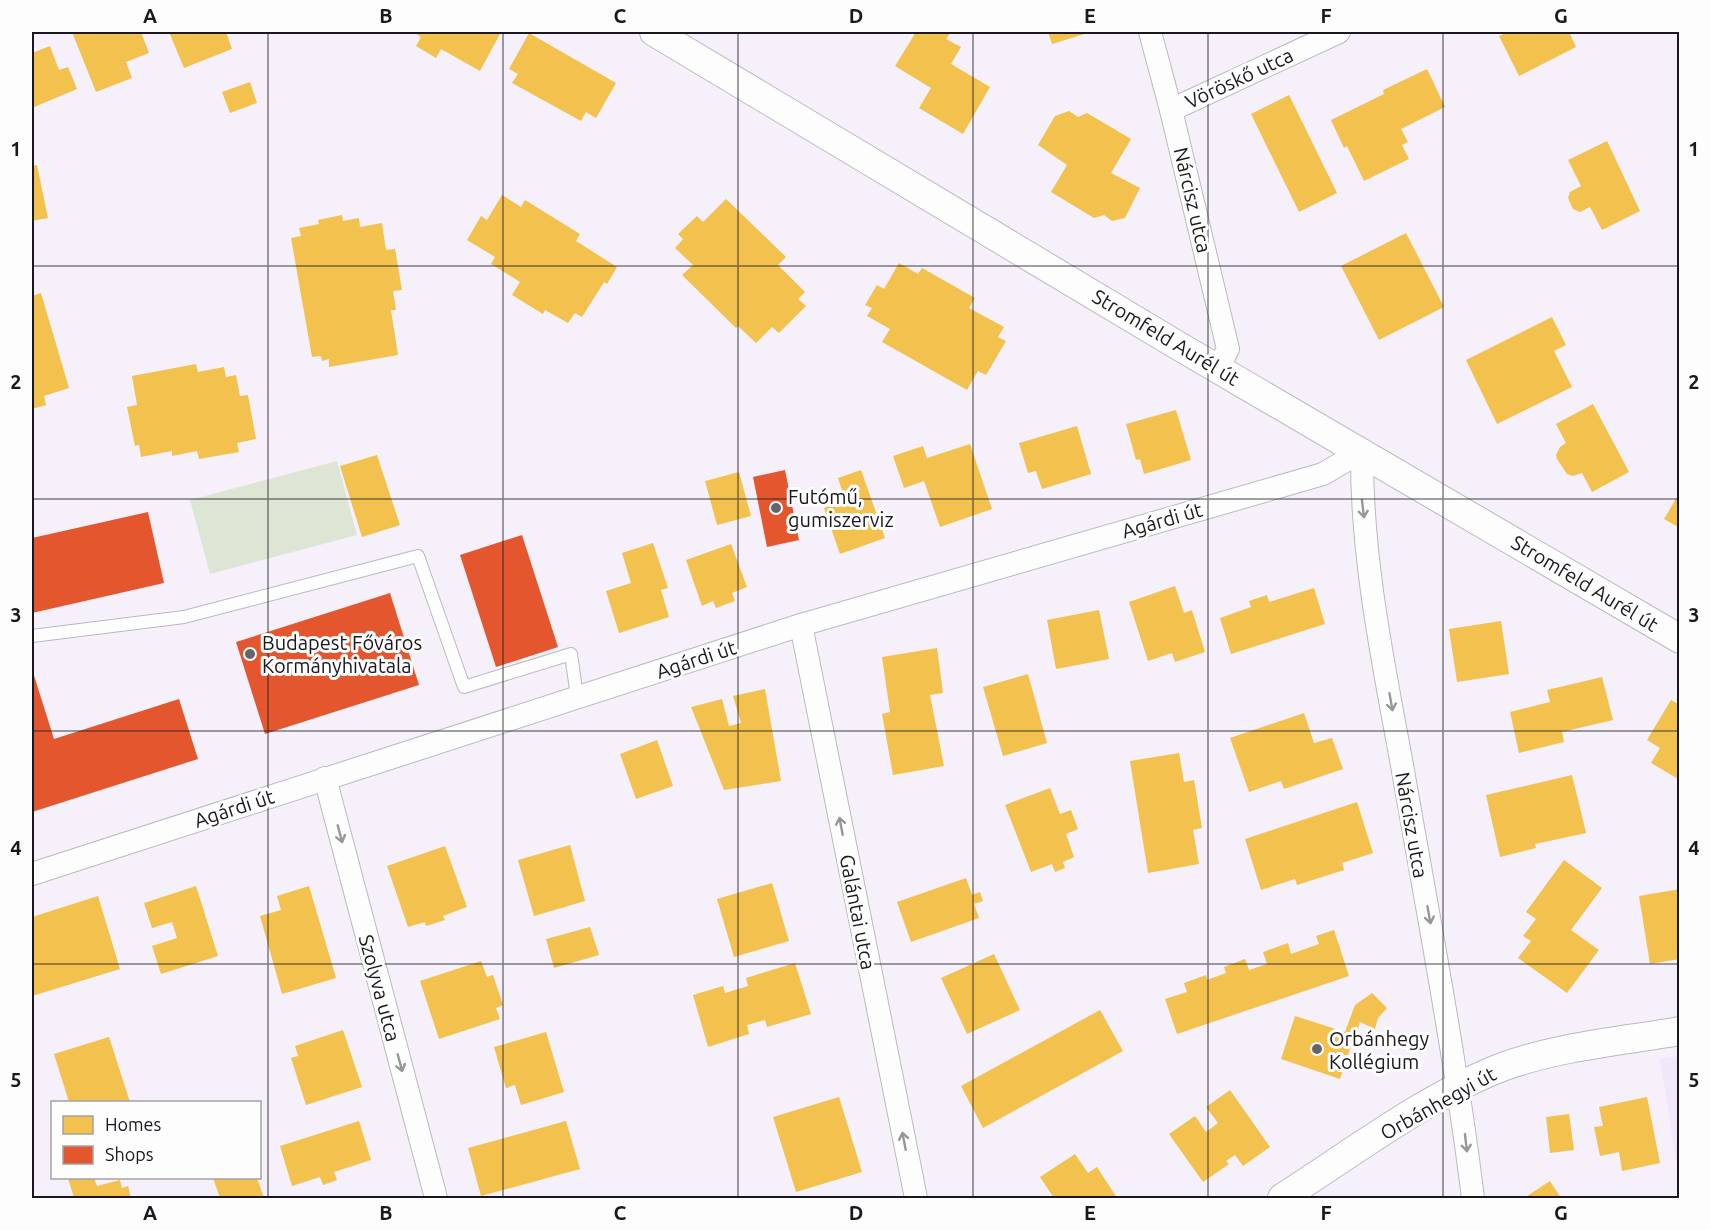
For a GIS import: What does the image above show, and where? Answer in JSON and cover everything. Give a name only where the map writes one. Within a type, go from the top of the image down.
[{"type":"street","name":"Stromfeld Aurél út","points":[[654,32],[1218,368],[1680,639]]},
{"type":"street","name":"Nárcisz utca","points":[[1150,32],[1228,349],[1218,368]]},
{"type":"street","name":"Vöröskő utca","points":[[1171,110],[1340,32]]},
{"type":"street","name":"Nárcisz utca","points":[[1362,451],[1362,497],[1375,607],[1459,1087],[1473,1198]]},
{"type":"street","name":"Agárdi út","points":[[32,874],[801,625],[1323,474],[1362,451]]},
{"type":"street","name":"Galántai utca","points":[[801,625],[916,1198]]},
{"type":"street","name":"Szolyva utca","points":[[325,778],[436,1198]]},
{"type":"street","name":"Orbánhegyi út","points":[[1282,1198],[1425,1106],[1459,1087],[1504,1067],[1542,1054],[1680,1031]]},
{"type":"lane","points":[[32,636],[184,617],[418,556],[464,687],[571,654],[577,697]]},
{"type":"shaded area","points":[[1680,1056],[1679,1180],[1660,1059]]},
{"type":"green space","points":[[337,461],[357,535],[210,574],[190,500]]},
{"type":"building: Homes","points":[[72,32],[141,32],[149,53],[126,62],[132,78],[96,92]]},
{"type":"building: Homes","points":[[169,32],[226,32],[232,49],[184,68]]},
{"type":"building: Homes","points":[[413,32],[501,32],[480,71],[441,49],[436,58],[416,46],[421,37]]},
{"type":"building: Homes","points":[[916,32],[951,32],[946,39],[961,47],[951,64],[990,87],[963,134],[919,108],[931,88],[895,66]]},
{"type":"building: Homes","points":[[1048,32],[1091,32],[1052,44]]},
{"type":"building: Homes","points":[[1508,32],[1569,32],[1576,47],[1519,76],[1499,36]]},
{"type":"building: Homes","points":[[529,33],[616,83],[596,118],[586,112],[581,121],[512,83],[518,74],[509,69]]},
{"type":"building: Homes","points":[[50,46],[59,70],[68,67],[77,89],[32,108],[32,53]]},
{"type":"building: Homes","points":[[1427,69],[1445,107],[1401,129],[1408,142],[1402,145],[1409,159],[1364,181],[1347,146],[1344,148],[1331,120],[1384,94],[1383,90]]},
{"type":"building: Homes","points":[[250,82],[257,103],[230,113],[222,92]]},
{"type":"building: Homes","points":[[1289,95],[1337,193],[1299,212],[1251,114]]},
{"type":"building: Homes","points":[[1069,111],[1078,117],[1087,113],[1131,139],[1111,173],[1140,188],[1125,218],[1112,221],[1104,215],[1094,218],[1051,192],[1067,165],[1038,145],[1055,116]]},
{"type":"building: Homes","points":[[1607,141],[1640,211],[1602,230],[1590,207],[1580,212],[1573,209],[1568,198],[1570,192],[1581,186],[1568,160]]},
{"type":"building: Homes","points":[[37,165],[48,218],[32,221],[32,166]]},
{"type":"building: Homes","points":[[502,195],[521,207],[525,200],[580,234],[576,241],[617,267],[607,284],[604,282],[582,317],[575,313],[568,323],[545,310],[543,314],[512,295],[520,282],[491,264],[495,257],[467,240],[481,216],[487,220]]},
{"type":"building: Homes","points":[[726,199],[786,257],[778,265],[805,292],[798,299],[806,306],[779,333],[772,327],[756,343],[738,326],[736,328],[682,275],[693,265],[675,248],[683,239],[678,234],[697,216],[703,222]]},
{"type":"building: Homes","points":[[342,215],[343,221],[359,218],[360,227],[382,223],[386,250],[395,249],[402,290],[393,291],[396,310],[391,310],[398,355],[329,367],[329,359],[322,361],[321,356],[312,357],[291,238],[301,236],[299,228],[319,224],[318,220]]},
{"type":"building: Homes","points":[[1406,233],[1444,307],[1379,340],[1341,266]]},
{"type":"building: Homes","points":[[899,263],[918,274],[922,268],[975,298],[969,308],[1004,327],[998,337],[1006,341],[986,375],[978,371],[967,390],[882,342],[890,329],[867,316],[872,308],[865,305],[877,285],[884,289]]},
{"type":"building: Homes","points":[[41,293],[69,388],[44,396],[46,405],[32,409],[32,296]]},
{"type":"building: Homes","points":[[1552,317],[1566,345],[1554,351],[1572,387],[1497,424],[1466,360]]},
{"type":"building: Homes","points":[[196,364],[198,372],[224,367],[226,377],[236,375],[240,396],[248,395],[256,439],[237,443],[239,452],[199,459],[197,451],[172,456],[172,451],[141,457],[139,445],[135,446],[127,407],[137,405],[132,376]]},
{"type":"building: Homes","points":[[1593,404],[1629,472],[1592,492],[1582,473],[1573,476],[1567,474],[1557,459],[1556,455],[1560,447],[1566,443],[1556,424]]},
{"type":"building: Homes","points":[[1176,410],[1191,460],[1144,474],[1140,459],[1136,460],[1126,424]]},
{"type":"building: Homes","points":[[1077,426],[1091,474],[1042,489],[1036,471],[1028,473],[1019,443]]},
{"type":"building: Homes","points":[[970,444],[992,509],[940,527],[924,481],[904,488],[893,456],[923,446],[927,458]]},
{"type":"building: Homes","points":[[377,455],[400,525],[362,537],[340,466]]},
{"type":"building: Homes","points":[[861,470],[885,538],[840,554],[824,508],[845,500],[838,478]]},
{"type":"building: Homes","points":[[739,472],[751,516],[717,525],[705,481]]},
{"type":"building: Homes","points":[[1680,492],[1680,528],[1664,519]]},
{"type":"building: Homes","points":[[653,543],[668,588],[661,590],[669,617],[619,633],[606,591],[631,583],[622,553]]},
{"type":"building: Homes","points":[[731,544],[747,587],[732,593],[735,601],[716,608],[713,601],[702,606],[686,560]]},
{"type":"building: Homes","points":[[1175,586],[1184,613],[1192,610],[1205,652],[1175,662],[1172,653],[1148,661],[1129,602]]},
{"type":"building: Homes","points":[[1314,588],[1325,624],[1231,654],[1220,618],[1251,607],[1249,601],[1267,595],[1269,602]]},
{"type":"building: Homes","points":[[1099,610],[1109,659],[1056,669],[1047,620]]},
{"type":"building: Homes","points":[[1501,621],[1509,674],[1457,682],[1449,629]]},
{"type":"building: Homes","points":[[937,648],[943,693],[930,695],[944,766],[893,775],[882,714],[890,712],[882,657]]},
{"type":"building: Homes","points":[[1028,674],[1047,743],[1003,756],[983,687]]},
{"type":"building: Homes","points":[[1602,677],[1613,720],[1562,732],[1564,742],[1519,753],[1510,712],[1550,702],[1547,690]]},
{"type":"building: Homes","points":[[765,689],[781,781],[724,790],[691,707],[722,699],[729,726],[741,723],[733,696]]},
{"type":"building: Homes","points":[[1671,700],[1680,705],[1680,780],[1651,763],[1660,748],[1647,740]]},
{"type":"building: Homes","points":[[1304,713],[1314,743],[1332,738],[1343,769],[1284,789],[1281,781],[1249,792],[1230,738]]},
{"type":"building: Homes","points":[[657,740],[673,786],[636,799],[620,754]]},
{"type":"building: Homes","points":[[1179,753],[1184,782],[1194,780],[1202,828],[1193,830],[1199,864],[1148,873],[1130,761]]},
{"type":"building: Homes","points":[[1572,775],[1586,833],[1535,844],[1536,848],[1500,857],[1486,795]]},
{"type":"building: Homes","points":[[1050,788],[1060,814],[1071,810],[1078,829],[1066,834],[1074,857],[1063,862],[1065,868],[1055,872],[1052,864],[1031,872],[1005,805]]},
{"type":"building: Homes","points":[[1357,802],[1373,853],[1342,863],[1344,870],[1297,885],[1295,879],[1261,890],[1245,839]]},
{"type":"building: Homes","points":[[570,845],[585,901],[534,916],[518,860]]},
{"type":"building: Homes","points":[[445,846],[467,907],[443,916],[445,920],[426,926],[425,922],[408,927],[387,866]]},
{"type":"building: Homes","points":[[1564,860],[1602,888],[1571,930],[1599,950],[1567,993],[1518,958],[1531,941],[1523,936],[1536,919],[1526,912]]},
{"type":"building: Homes","points":[[966,878],[972,895],[980,892],[983,901],[974,904],[979,918],[911,942],[897,902]]},
{"type":"building: Homes","points":[[772,883],[789,941],[734,957],[717,899]]},
{"type":"building: Homes","points":[[196,886],[218,956],[161,974],[152,946],[177,938],[172,922],[152,928],[144,903]]},
{"type":"building: Homes","points":[[309,886],[336,978],[282,994],[260,916],[281,910],[277,896]]},
{"type":"building: Homes","points":[[1680,889],[1680,959],[1650,964],[1639,896]]},
{"type":"building: Homes","points":[[98,896],[120,969],[32,996],[32,917]]},
{"type":"building: Homes","points":[[590,927],[599,955],[554,968],[546,939]]},
{"type":"building: Homes","points":[[1334,930],[1349,976],[1177,1034],[1165,999],[1187,992],[1184,983],[1206,975],[1207,980],[1226,973],[1224,967],[1245,959],[1249,970],[1267,964],[1263,952],[1288,943],[1291,954],[1319,944],[1316,936]]},
{"type":"building: Homes","points":[[994,954],[1020,1010],[967,1034],[941,978]]},
{"type":"building: Homes","points":[[481,961],[487,977],[493,975],[503,1005],[496,1008],[500,1019],[439,1039],[420,981]]},
{"type":"building: Homes","points":[[795,963],[811,1014],[767,1027],[765,1020],[747,1025],[749,1034],[708,1047],[693,995],[723,986],[725,993],[748,986],[746,978]]},
{"type":"building: Homes","name":"Orbánhegy Kollégium","points":[[1372,993],[1387,1008],[1378,1018],[1375,1029],[1360,1022],[1357,1032],[1363,1034],[1361,1040],[1354,1037],[1340,1079],[1281,1059],[1295,1016],[1345,1032],[1355,1005]]},
{"type":"building: Homes","points":[[1100,1010],[1123,1051],[983,1128],[961,1086]]},
{"type":"building: Homes","points":[[343,1030],[362,1087],[306,1105],[291,1058],[298,1056],[295,1046]]},
{"type":"building: Homes","points":[[546,1032],[564,1092],[521,1105],[515,1085],[506,1088],[494,1047]]},
{"type":"building: Homes","points":[[109,1037],[130,1101],[69,1101],[54,1054]]},
{"type":"building: Homes","points":[[1230,1090],[1270,1147],[1243,1166],[1235,1155],[1226,1161],[1229,1164],[1203,1182],[1169,1134],[1195,1116],[1206,1132],[1218,1123],[1206,1107]]},
{"type":"building: Homes","points":[[839,1097],[862,1172],[796,1192],[773,1117]]},
{"type":"building: Homes","points":[[1647,1097],[1660,1163],[1622,1171],[1619,1152],[1600,1156],[1594,1127],[1603,1126],[1599,1107]]},
{"type":"building: Homes","points":[[1569,1114],[1574,1150],[1550,1153],[1546,1117]]},
{"type":"building: Homes","points":[[359,1121],[371,1160],[334,1172],[337,1180],[323,1185],[320,1177],[292,1186],[280,1146]]},
{"type":"building: Homes","points":[[566,1121],[580,1169],[481,1196],[468,1148]]},
{"type":"building: Homes","points":[[1075,1154],[1088,1173],[1097,1167],[1117,1198],[1054,1198],[1040,1177]]},
{"type":"building: Homes","points":[[68,1179],[94,1179],[97,1186],[120,1180],[122,1188],[128,1186],[131,1198],[74,1198]]},
{"type":"building: Homes","points":[[213,1179],[257,1179],[264,1198],[220,1198]]},
{"type":"building: Homes","points":[[1550,1181],[1561,1198],[1524,1198]]},
{"type":"building: Shops","name":"Futómű, gumiszerviz","points":[[785,470],[799,540],[767,547],[753,477]]},
{"type":"building: Shops","points":[[148,512],[164,583],[32,613],[32,538]]},
{"type":"building: Shops","points":[[522,535],[558,647],[496,667],[460,555]]},
{"type":"building: Shops","points":[[390,593],[419,685],[265,734],[236,642]]},
{"type":"building: Shops","points":[[32,669],[54,739],[179,699],[198,759],[32,812]]},
{"type":"place","name":"Futómű, gumiszerviz","points":[[776,508]]},
{"type":"place","name":"Budapest Főváros Kormányhivatala","points":[[250,654]]},
{"type":"place","name":"Orbánhegy Kollégium","points":[[1317,1049]]}]
